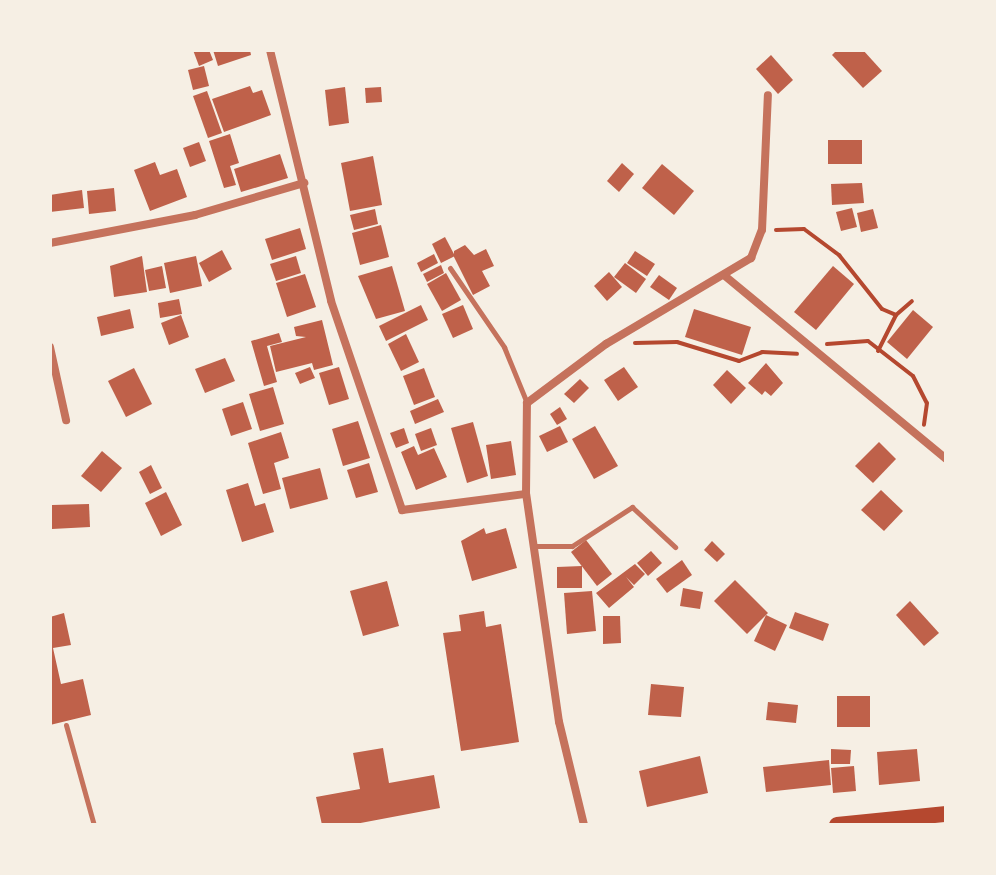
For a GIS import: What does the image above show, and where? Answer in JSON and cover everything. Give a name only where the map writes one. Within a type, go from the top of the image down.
[{"type":"highway","points":[[837,825],[946,814]]},
{"type":"street","points":[[270,50],[331,301],[402,510],[526,494]]},
{"type":"street","points":[[584,825],[559,722],[526,494],[527,403],[606,344],[751,258],[762,230],[768,95]]},
{"type":"street","points":[[50,243],[195,215],[304,183]]},
{"type":"street","points":[[725,276],[946,459]]},
{"type":"street","points":[[50,347],[66,420]]},
{"type":"lane","points":[[450,268],[504,347],[527,403]]},
{"type":"lane","points":[[534,546],[572,546],[632,507],[675,547]]},
{"type":"lane","points":[[66,725],[94,825]]},
{"type":"path","points":[[762,230],[804,229],[839,255],[882,309],[896,315]]},
{"type":"path","points":[[878,351],[896,315],[912,301]]},
{"type":"path","points":[[606,344],[677,342],[739,361],[762,352],[784,356],[814,351],[829,343],[846,347],[868,341],[913,376],[927,403],[922,439]]},
{"type":"building","points":[[193,50],[209,50],[213,60],[199,66]]},
{"type":"building","points":[[213,50],[250,50],[251,55],[218,66]]},
{"type":"building","points":[[837,50],[863,50],[882,71],[863,88],[832,55]]},
{"type":"building","points":[[771,55],[793,80],[778,94],[756,69]]},
{"type":"building","points":[[204,66],[209,86],[193,90],[188,70]]},
{"type":"building","points":[[250,86],[253,93],[262,90],[271,115],[224,132],[212,99]]},
{"type":"building","points":[[345,87],[349,123],[329,126],[325,90]]},
{"type":"building","points":[[381,87],[382,102],[366,103],[365,88]]},
{"type":"building","points":[[207,91],[222,133],[208,138],[193,96]]},
{"type":"building","points":[[230,134],[239,163],[230,166],[236,185],[224,188],[209,141]]},
{"type":"building","points":[[828,140],[862,140],[862,164],[828,164]]},
{"type":"building","points":[[199,142],[206,161],[190,167],[183,148]]},
{"type":"building","points":[[280,154],[288,178],[241,192],[234,169]]},
{"type":"building","points":[[373,156],[382,205],[350,211],[341,163]]},
{"type":"building","points":[[155,162],[160,175],[177,169],[187,197],[150,211],[134,170]]},
{"type":"building","points":[[622,163],[634,174],[619,192],[607,181]]},
{"type":"building","points":[[662,164],[694,191],[674,215],[642,188]]},
{"type":"building","points":[[862,183],[864,203],[832,205],[831,184]]},
{"type":"building","points":[[114,188],[116,211],[89,214],[87,191]]},
{"type":"building","points":[[82,190],[84,208],[50,212],[50,195]]},
{"type":"building","points":[[852,208],[857,227],[841,231],[836,212]]},
{"type":"building","points":[[375,209],[378,224],[354,230],[350,215]]},
{"type":"building","points":[[873,209],[878,228],[861,232],[857,213]]},
{"type":"building","points":[[381,225],[389,257],[360,265],[352,233]]},
{"type":"building","points":[[300,228],[306,249],[272,260],[265,239]]},
{"type":"building","points":[[445,237],[455,256],[441,263],[432,244]]},
{"type":"building","points":[[465,245],[474,255],[486,249],[494,266],[482,271],[490,286],[473,295],[454,257],[454,251]]},
{"type":"building","points":[[222,250],[232,269],[209,282],[199,263]]},
{"type":"building","points":[[635,251],[655,264],[647,276],[627,263]]},
{"type":"building","points":[[434,254],[438,263],[421,272],[417,263]]},
{"type":"building","points":[[142,256],[147,292],[114,297],[110,266]]},
{"type":"building","points":[[196,256],[202,286],[170,293],[164,263]]},
{"type":"building","points":[[296,256],[301,273],[276,281],[270,264]]},
{"type":"building","points":[[625,263],[646,279],[636,293],[614,277]]},
{"type":"building","points":[[441,265],[444,273],[427,282],[423,274]]},
{"type":"building","points":[[162,266],[166,288],[149,291],[145,270]]},
{"type":"building","points":[[392,266],[405,311],[376,319],[358,276]]},
{"type":"building","points":[[833,266],[854,284],[816,330],[794,312]]},
{"type":"building","points":[[609,272],[622,287],[607,301],[594,286]]},
{"type":"building","points":[[446,273],[461,300],[442,311],[427,284]]},
{"type":"building","points":[[305,274],[316,307],[287,317],[276,283]]},
{"type":"building","points":[[659,275],[677,288],[669,300],[650,287]]},
{"type":"building","points":[[179,299],[182,314],[160,318],[158,303]]},
{"type":"building","points":[[421,305],[428,320],[386,341],[379,326]]},
{"type":"building","points":[[463,305],[473,329],[453,338],[442,314]]},
{"type":"building","points":[[130,309],[134,328],[101,336],[97,317]]},
{"type":"building","points":[[694,309],[751,327],[742,355],[685,337]]},
{"type":"building","points":[[913,310],[933,327],[907,359],[887,342]]},
{"type":"building","points":[[181,315],[189,337],[169,345],[161,323]]},
{"type":"building","points":[[322,320],[333,365],[314,370],[312,363],[276,372],[270,346],[306,337],[296,336],[294,327]]},
{"type":"building","points":[[279,333],[282,342],[267,346],[277,382],[264,386],[251,341]]},
{"type":"building","points":[[406,334],[419,362],[401,371],[388,344]]},
{"type":"building","points":[[225,358],[235,381],[205,393],[195,369]]},
{"type":"building","points":[[766,363],[783,383],[771,396],[765,391],[762,395],[748,383]]},
{"type":"building","points":[[310,367],[315,378],[300,384],[295,373]]},
{"type":"building","points":[[339,367],[349,399],[329,405],[319,373]]},
{"type":"building","points":[[624,367],[638,387],[618,401],[604,380]]},
{"type":"building","points":[[134,368],[152,404],[126,417],[108,381]]},
{"type":"building","points":[[424,368],[435,397],[414,405],[403,376]]},
{"type":"building","points":[[727,370],[746,388],[731,404],[713,385]]},
{"type":"building","points":[[580,379],[589,388],[574,403],[564,394]]},
{"type":"building","points":[[273,387],[284,424],[260,431],[249,394]]},
{"type":"building","points":[[438,399],[444,412],[415,424],[410,411]]},
{"type":"building","points":[[243,402],[252,429],[231,436],[222,409]]},
{"type":"building","points":[[560,407],[567,419],[557,425],[550,414]]},
{"type":"building","points":[[358,421],[370,458],[343,466],[332,429]]},
{"type":"building","points":[[473,422],[488,476],[467,483],[451,428]]},
{"type":"building","points":[[560,426],[568,442],[547,452],[539,436]]},
{"type":"building","points":[[595,426],[618,466],[594,479],[572,439]]},
{"type":"building","points":[[404,428],[409,443],[396,448],[390,433]]},
{"type":"building","points":[[431,428],[437,445],[421,451],[415,434]]},
{"type":"building","points":[[281,432],[289,458],[274,463],[281,489],[263,494],[248,443]]},
{"type":"building","points":[[511,441],[516,475],[491,479],[486,445]]},
{"type":"building","points":[[879,442],[896,459],[873,483],[855,466]]},
{"type":"building","points":[[414,446],[418,455],[434,448],[447,477],[416,490],[401,452]]},
{"type":"building","points":[[102,451],[122,468],[101,492],[81,476]]},
{"type":"building","points":[[369,463],[378,492],[356,498],[347,470]]},
{"type":"building","points":[[151,465],[162,488],[150,494],[139,472]]},
{"type":"building","points":[[320,468],[328,499],[290,509],[282,478]]},
{"type":"building","points":[[248,483],[255,506],[265,503],[274,532],[242,542],[226,490]]},
{"type":"building","points":[[881,490],[903,511],[884,531],[861,510]]},
{"type":"building","points":[[166,492],[182,525],[161,536],[145,503]]},
{"type":"building","points":[[89,504],[90,527],[52,529],[52,505]]},
{"type":"building","points":[[484,528],[486,534],[506,528],[517,568],[472,581],[461,541]]},
{"type":"building","points":[[586,540],[612,574],[597,586],[571,552]]},
{"type":"building","points":[[712,541],[725,554],[717,562],[704,550]]},
{"type":"building","points":[[651,551],[662,563],[648,576],[637,563]]},
{"type":"building","points":[[682,560],[692,575],[667,593],[656,579]]},
{"type":"building","points":[[635,564],[645,574],[634,585],[626,577],[634,587],[609,608],[596,593]]},
{"type":"building","points":[[582,566],[582,588],[557,588],[557,567]]},
{"type":"building","points":[[735,580],[768,613],[747,634],[714,601]]},
{"type":"building","points":[[387,581],[399,626],[363,636],[350,591]]},
{"type":"building","points":[[683,588],[703,592],[700,609],[680,606]]},
{"type":"building","points":[[592,591],[596,631],[567,634],[564,593]]},
{"type":"building","points":[[910,601],[939,633],[924,646],[896,615]]},
{"type":"building","points":[[484,611],[486,627],[501,624],[519,742],[461,751],[443,633],[461,631],[459,615]]},
{"type":"building","points":[[795,612],[829,624],[823,641],[789,628]]},
{"type":"building","points":[[64,613],[71,645],[53,648],[61,684],[83,679],[91,715],[50,725],[50,617]]},
{"type":"building","points":[[766,615],[787,625],[775,651],[754,641]]},
{"type":"building","points":[[603,616],[620,616],[621,643],[603,644]]},
{"type":"building","points":[[651,684],[684,687],[681,717],[648,715]]},
{"type":"building","points":[[837,696],[870,696],[870,727],[837,727]]},
{"type":"building","points":[[768,702],[798,705],[796,723],[766,720]]},
{"type":"building","points":[[383,748],[389,783],[434,775],[440,808],[350,825],[322,825],[316,797],[360,789],[353,753]]},
{"type":"building","points":[[831,749],[851,750],[850,764],[831,764]]},
{"type":"building","points":[[917,749],[920,781],[879,785],[877,752]]},
{"type":"building","points":[[700,756],[708,793],[647,807],[639,771]]},
{"type":"building","points":[[829,760],[831,785],[766,792],[763,767]]},
{"type":"building","points":[[854,766],[856,791],[833,793],[831,768]]}]
